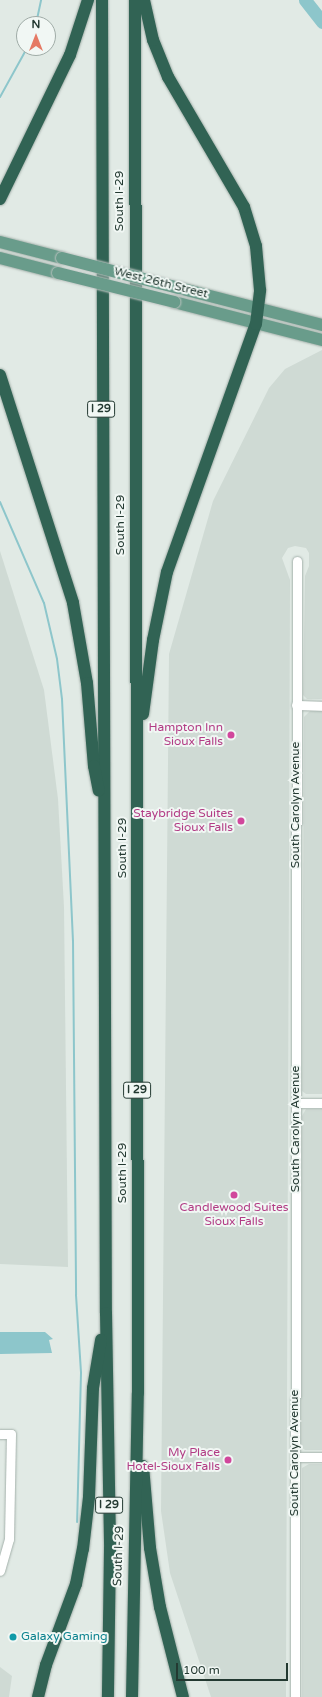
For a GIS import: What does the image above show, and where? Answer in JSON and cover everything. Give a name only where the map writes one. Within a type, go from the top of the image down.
[{"type":"highway","points":[[0,198],[70,56],[88,0]]},
{"type":"highway","name":"South I-29","points":[[102,0],[106,1313],[110,1549],[108,1697]]},
{"type":"highway","name":"South I-29","points":[[132,1697],[138,1393],[135,0]]},
{"type":"highway","points":[[137,786],[149,664],[167,572],[256,324],[259,308],[258,257],[249,220],[235,189],[168,77],[153,40],[144,0]]},
{"type":"highway","points":[[0,375],[74,603],[87,683],[94,766],[104,817]]},
{"type":"highway","points":[[38,1697],[46,1665],[76,1584],[83,1549],[89,1497],[93,1388],[106,1313]]},
{"type":"highway","points":[[138,1393],[150,1548],[160,1607],[183,1697]]},
{"type":"main road","name":"West 26th Street","points":[[0,242],[322,324]]},
{"type":"main road","name":"West 26th Street","points":[[0,258],[322,340]]},
{"type":"street","name":"South Carolyn Avenue","points":[[295,1697],[297,561]]},
{"type":"street","points":[[296,705],[322,706]]},
{"type":"street","points":[[296,1103],[322,1103]]},
{"type":"street","points":[[0,1434],[11,1434],[3,1549],[0,1571]]},
{"type":"street","points":[[296,1457],[322,1457]]},
{"type":"shaded area","points":[[322,350],[322,699],[307,699],[303,695],[305,576],[309,566],[309,553],[306,548],[295,546],[288,548],[282,558],[290,580],[286,1697],[211,1697],[170,1573],[161,1511],[169,654],[213,501],[269,388],[285,369]]},
{"type":"shaded area","points":[[0,551],[44,690],[58,799],[64,907],[68,1267],[0,1264]]},
{"type":"shaded area","points":[[310,711],[322,711],[322,1094],[306,1094],[302,1091],[304,717]]},
{"type":"shaded area","points":[[306,1109],[322,1109],[322,1450],[305,1450],[301,1447],[302,1116]]},
{"type":"shaded area","points":[[309,1464],[322,1464],[322,1697],[302,1697],[302,1468]]},
{"type":"shaded area","points":[[0,1667],[12,1676],[9,1697],[0,1697]]},
{"type":"water","points":[[0,1332],[45,1332],[53,1339],[49,1340],[52,1353],[0,1354]]},
{"type":"waterway","points":[[38,16],[41,0]]},
{"type":"waterway","points":[[305,0],[322,22]]},
{"type":"waterway","points":[[0,97],[23,56]]},
{"type":"waterway","points":[[0,502],[44,603],[57,659],[62,699],[73,941],[76,1295],[81,1373],[77,1522]]},
{"type":"place","name":"Hampton Inn Sioux Falls","points":[[231,735]]},
{"type":"place","name":"Staybridge Suites Sioux Falls","points":[[241,821]]},
{"type":"place","name":"Candlewood Suites Sioux Falls","points":[[234,1195]]},
{"type":"place","name":"My Place Hotel-Sioux Falls","points":[[228,1460]]},
{"type":"place","name":"Galaxy Gaming","points":[[13,1637]]}]
